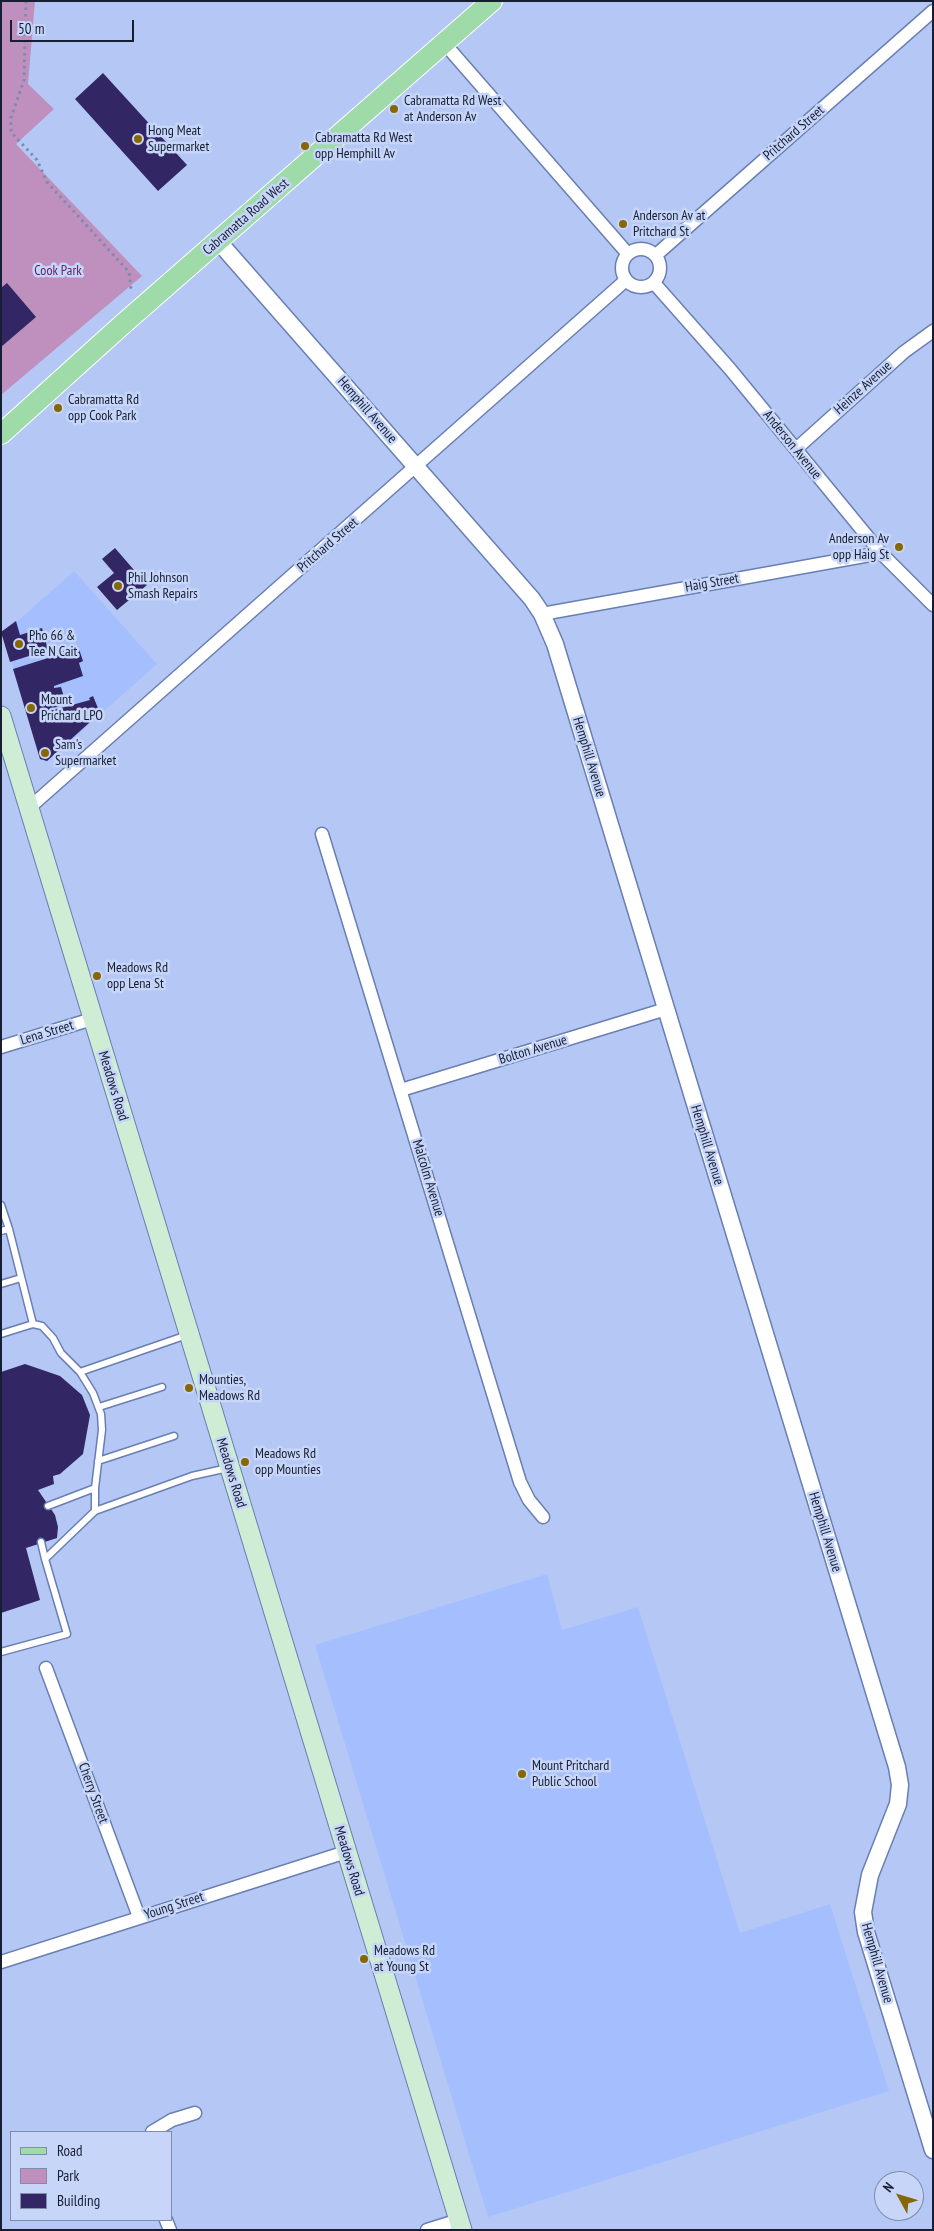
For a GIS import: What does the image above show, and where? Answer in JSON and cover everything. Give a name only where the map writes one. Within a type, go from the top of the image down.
[{"type":"main road","name":"Cabramatta Road West","points":[[1,434],[492,1]]},
{"type":"main road","name":"Meadows Road","points":[[1,716],[461,2225]]},
{"type":"street","name":"Pritchard Street","points":[[656,255],[933,11]]},
{"type":"street","points":[[444,44],[628,254]]},
{"type":"street","name":"Hemphill Avenue","points":[[218,241],[532,599],[542,614],[555,644],[897,1767],[900,1785],[898,1804],[870,1875],[863,1912],[866,1932],[933,2150]]},
{"type":"street","points":[[642,248],[656,255],[659,260],[660,272],[654,283],[640,287],[626,280],[622,270],[624,258],[628,254],[642,248]]},
{"type":"street","name":"Pritchard Street","points":[[29,808],[416,468],[626,280]]},
{"type":"street","name":"Anderson Avenue","points":[[654,283],[730,368],[881,553],[933,605]]},
{"type":"street","name":"Heinze Avenue","points":[[796,449],[904,352],[933,330]]},
{"type":"street","name":"Haig Street","points":[[542,614],[881,553]]},
{"type":"street","name":"Malcolm Avenue","points":[[322,834],[520,1482],[529,1500],[543,1517]]},
{"type":"street","name":"Bolton Avenue","points":[[401,1090],[666,1009]]},
{"type":"street","name":"Lena Street","points":[[1,1047],[92,1019]]},
{"type":"street","name":"Cherry Street","points":[[46,1668],[139,1917]]},
{"type":"street","name":"Young Street","points":[[1,1962],[346,1852]]},
{"type":"street","points":[[154,2131],[172,2120],[195,2113]]},
{"type":"street","points":[[427,2230],[461,2225]]},
{"type":"lane","points":[[1,1205],[33,1324]]},
{"type":"lane","points":[[1,1231],[9,1229]]},
{"type":"lane","points":[[1,1284],[22,1278]]},
{"type":"lane","points":[[1,1334],[33,1324],[42,1326],[53,1338],[61,1353],[80,1372],[93,1393],[99,1407],[102,1430],[95,1488],[95,1511]]},
{"type":"lane","points":[[80,1372],[188,1334]]},
{"type":"lane","points":[[99,1407],[162,1387]]},
{"type":"lane","points":[[98,1461],[174,1436]]},
{"type":"lane","points":[[45,1559],[95,1511],[192,1476],[229,1467]]},
{"type":"lane","points":[[48,1506],[95,1488]]},
{"type":"lane","points":[[1,1652],[67,1634],[41,1542]]},
{"type":"path","points":[[26,1],[24,80],[11,118],[11,132],[37,160],[47,182],[129,272],[131,289]]},
{"type":"shaded area","points":[[74,571],[157,664],[47,762],[41,758],[3,634]]},
{"type":"shaded area","name":"Mount Pritchard Public School","points":[[547,1574],[562,1630],[638,1607],[740,1933],[830,1904],[889,2091],[488,2217],[315,1645]]},
{"type":"green space","name":"Cook Park","points":[[1,1],[35,1],[28,84],[54,109],[16,144],[142,276],[1,395]]},
{"type":"building","points":[[103,73],[187,165],[158,191],[75,99]]},
{"type":"building","points":[[7,283],[36,317],[1,347],[1,288]]},
{"type":"building","points":[[115,548],[147,585],[117,610],[97,587],[114,573],[102,559]]},
{"type":"building","points":[[16,621],[20,635],[42,628],[48,650],[10,662],[1,632]]},
{"type":"building","points":[[78,646],[83,661],[79,663],[83,676],[54,686],[54,688],[61,687],[66,704],[49,709],[50,711],[90,700],[89,698],[93,696],[100,713],[47,761],[40,759],[13,669],[64,653],[63,651]]},
{"type":"building","points":[[25,1364],[60,1376],[82,1395],[90,1415],[83,1454],[60,1474],[53,1476],[54,1484],[38,1490],[55,1515],[58,1527],[57,1538],[26,1548],[40,1600],[1,1613],[1,1372]]},
{"type":"place","name":"Cabramatta Rd West at Anderson Av","points":[[394,109]]},
{"type":"place","name":"Hong Meat Supermarket","points":[[138,139]]},
{"type":"place","name":"Cabramatta Rd West opp Hemphill Av","points":[[305,146]]},
{"type":"place","name":"Anderson Av at Pritchard St","points":[[623,224]]},
{"type":"place","name":"Cabramatta Rd opp Cook Park","points":[[58,408]]},
{"type":"place","name":"Anderson Av opp Haig St","points":[[899,547]]},
{"type":"place","name":"Phil Johnson Smash Repairs","points":[[118,586]]},
{"type":"place","name":"Pho 66 & Tee N Cait","points":[[19,644]]},
{"type":"place","name":"Mount Prichard LPO","points":[[31,708]]},
{"type":"place","name":"Sam's Supermarket","points":[[45,753]]},
{"type":"place","name":"Meadows Rd opp Lena St","points":[[97,976]]},
{"type":"place","name":"Mounties, Meadows Rd","points":[[189,1388]]},
{"type":"place","name":"Meadows Rd opp Mounties","points":[[245,1462]]},
{"type":"place","name":"Mount Pritchard Public School","points":[[522,1774]]},
{"type":"place","name":"Meadows Rd at Young St","points":[[364,1959]]}]
